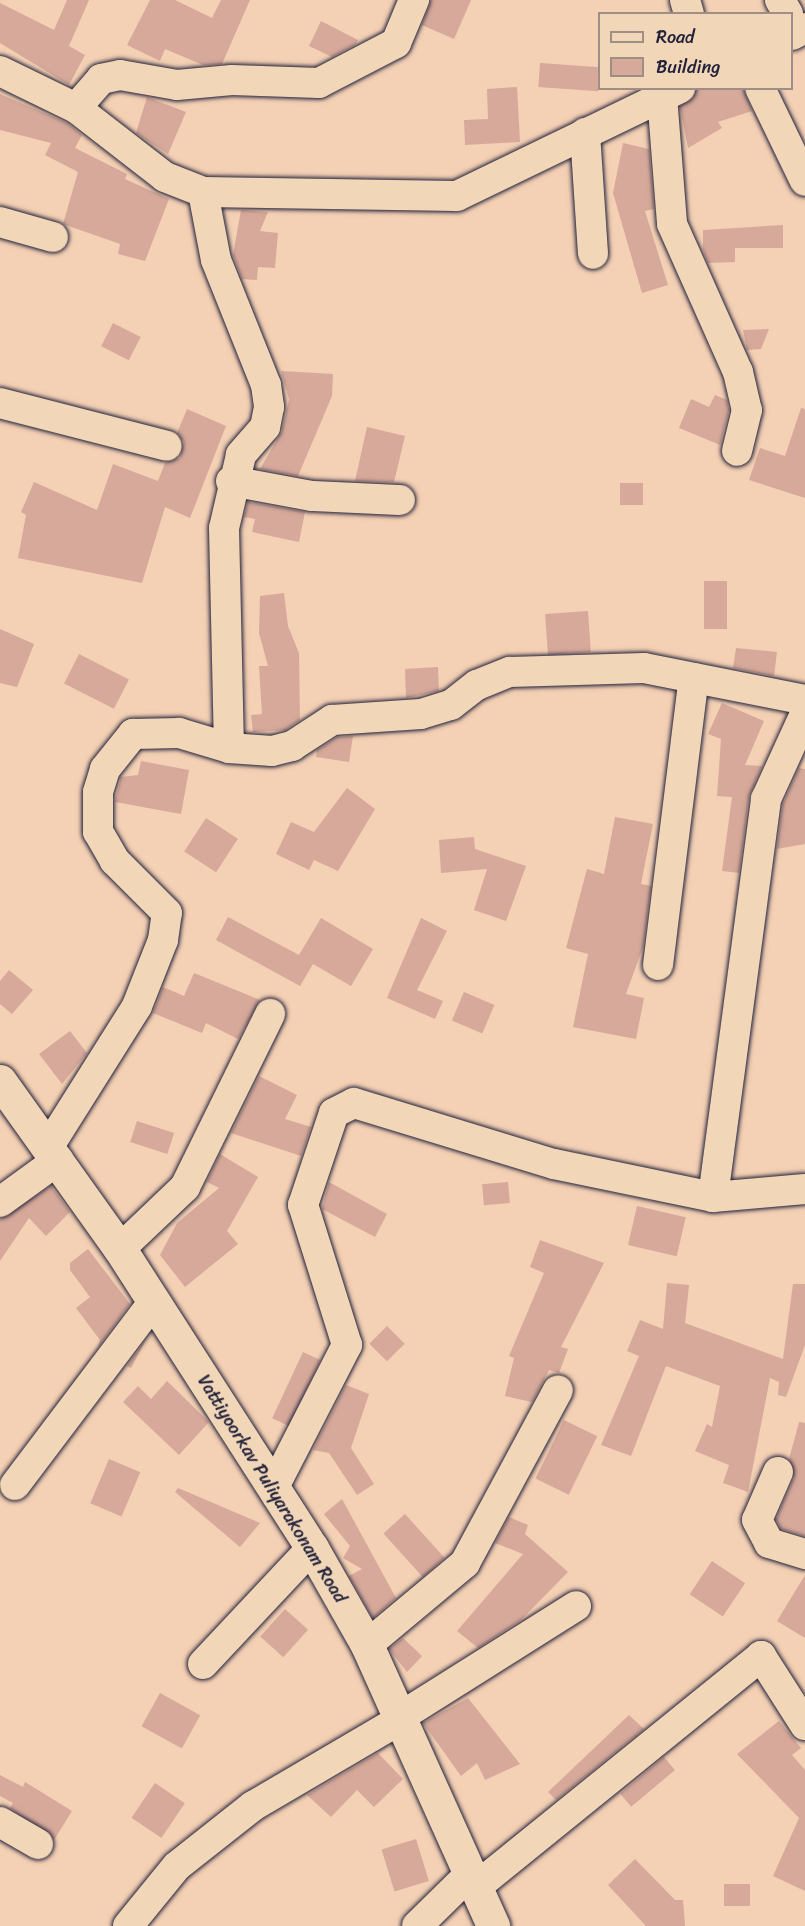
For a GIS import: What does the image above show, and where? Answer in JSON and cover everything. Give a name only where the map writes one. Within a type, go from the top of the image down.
[{"type":"main road","name":"Vattiyoorkav Puliyarakonam Road","points":[[0,1081],[120,1249],[312,1548],[367,1645],[493,1926]]},
{"type":"street","points":[[76,108],[101,79],[120,75],[177,85],[232,80],[319,83],[396,43],[414,0]]},
{"type":"street","points":[[0,71],[76,108],[165,177],[203,192],[457,196],[671,92],[672,224],[738,372],[747,410],[737,451]]},
{"type":"street","points":[[761,90],[805,181]]},
{"type":"street","points":[[585,133],[593,254]]},
{"type":"street","points":[[203,192],[216,260],[266,385],[269,407],[265,427],[241,455],[231,482],[224,528],[230,748]]},
{"type":"street","points":[[0,222],[53,237]]},
{"type":"street","points":[[0,403],[167,446]]},
{"type":"street","points":[[231,482],[312,496],[400,500]]},
{"type":"street","points":[[0,1202],[53,1153],[137,1006],[163,940],[167,913],[115,861],[98,832],[98,792],[105,769],[133,734],[154,730],[230,748],[272,751],[292,746],[332,720],[421,714],[451,705],[477,685],[510,672],[644,668],[805,700]]},
{"type":"street","points":[[658,965],[694,678]]},
{"type":"street","points":[[713,1197],[766,799],[805,714]]},
{"type":"street","points":[[120,1249],[185,1187],[270,1014]]},
{"type":"street","points":[[274,1487],[348,1346],[303,1205],[334,1113],[354,1103],[554,1164],[713,1197],[805,1189]]},
{"type":"street","points":[[15,1485],[154,1301]]},
{"type":"street","points":[[367,1645],[465,1563],[558,1390]]},
{"type":"street","points":[[778,1472],[757,1520],[769,1543],[805,1554]]},
{"type":"street","points":[[203,1664],[312,1548]]},
{"type":"street","points":[[128,1926],[177,1866],[253,1806],[400,1718],[576,1606]]},
{"type":"street","points":[[417,1926],[761,1656],[805,1725]]},
{"type":"street","points":[[0,1822],[38,1844]]},
{"type":"building","points":[[67,0],[89,0],[69,46],[85,55],[69,85],[0,43],[0,3],[54,30]]},
{"type":"building","points":[[150,0],[175,0],[212,18],[221,0],[250,0],[222,64],[203,65],[165,49],[160,61],[127,45]]},
{"type":"building","points":[[431,0],[471,0],[454,39],[422,25]]},
{"type":"building","points":[[321,21],[358,40],[356,44],[332,57],[309,46]]},
{"type":"building","points":[[540,63],[598,67],[598,91],[538,87]]},
{"type":"building","points":[[517,87],[520,142],[465,145],[464,120],[488,119],[487,89]]},
{"type":"building","points":[[695,90],[744,90],[752,111],[718,122],[722,128],[688,148],[680,107]]},
{"type":"building","points":[[0,94],[67,123],[82,135],[75,148],[127,174],[125,179],[169,199],[145,261],[118,254],[120,244],[63,224],[78,172],[45,155],[51,143],[0,130]]},
{"type":"building","points":[[147,97],[186,112],[168,154],[136,133]]},
{"type":"building","points":[[623,143],[649,149],[654,209],[645,211],[668,285],[642,293],[613,193]]},
{"type":"building","points":[[241,210],[268,212],[260,231],[278,233],[275,268],[258,267],[257,280],[242,279],[233,255]]},
{"type":"building","points":[[783,225],[783,248],[735,248],[735,262],[708,263],[703,250],[703,230]]},
{"type":"building","points":[[113,323],[141,337],[129,360],[101,346]]},
{"type":"building","points":[[769,329],[761,349],[747,350],[743,330]]},
{"type":"building","points":[[281,371],[333,374],[332,396],[298,476],[260,469],[282,431],[289,399]]},
{"type":"building","points":[[715,395],[727,400],[729,410],[720,445],[679,428],[691,399],[709,407]]},
{"type":"building","points":[[801,408],[805,409],[805,498],[749,480],[760,448],[785,456]]},
{"type":"building","points":[[187,409],[226,426],[190,518],[165,507],[142,583],[18,558],[26,515],[21,512],[34,482],[97,510],[113,464],[158,481],[165,463],[180,458],[184,442],[177,433]]},
{"type":"building","points":[[367,427],[405,436],[394,482],[355,481]]},
{"type":"building","points":[[620,483],[643,483],[643,505],[620,505]]},
{"type":"building","points":[[248,502],[305,512],[299,542],[252,532],[255,519],[244,517]]},
{"type":"building","points":[[704,581],[727,581],[727,629],[704,629]]},
{"type":"building","points":[[284,593],[288,626],[299,653],[300,720],[285,730],[253,732],[251,715],[262,714],[259,666],[268,666],[259,633],[260,596]]},
{"type":"building","points":[[588,611],[591,652],[548,655],[545,614]]},
{"type":"building","points":[[0,629],[34,644],[17,687],[0,683]]},
{"type":"building","points":[[736,648],[777,652],[774,676],[733,668]]},
{"type":"building","points":[[79,654],[129,679],[114,709],[64,683]]},
{"type":"building","points":[[438,667],[439,691],[406,698],[405,669]]},
{"type":"building","points":[[722,703],[764,721],[745,765],[762,766],[749,796],[739,873],[722,871],[732,797],[717,796],[721,739],[708,734]]},
{"type":"building","points":[[353,736],[349,762],[316,757],[317,750],[338,737]]},
{"type":"building","points":[[141,761],[189,770],[181,814],[115,802],[121,777],[138,775]]},
{"type":"building","points":[[799,768],[805,769],[805,844],[777,849],[783,804]]},
{"type":"building","points":[[347,788],[375,809],[338,871],[314,860],[309,870],[276,854],[291,822],[314,832]]},
{"type":"building","points":[[615,817],[653,824],[641,884],[651,886],[643,947],[626,994],[644,998],[636,1039],[573,1027],[588,954],[566,948],[587,869],[604,874]]},
{"type":"building","points":[[206,818],[238,839],[216,872],[184,852]]},
{"type":"building","points":[[474,837],[475,849],[526,866],[506,921],[474,910],[487,869],[441,873],[439,840]]},
{"type":"building","points":[[228,917],[299,955],[321,918],[373,949],[351,986],[313,964],[300,986],[216,940]]},
{"type":"building","points":[[421,918],[447,931],[417,990],[443,1001],[435,1019],[387,998]]},
{"type":"building","points":[[9,970],[33,990],[12,1014],[0,1004],[0,981]]},
{"type":"building","points":[[194,973],[260,1000],[238,1039],[206,1023],[202,1033],[153,1013],[163,987],[184,996]]},
{"type":"building","points":[[464,992],[494,1005],[482,1033],[452,1021]]},
{"type":"building","points":[[70,1031],[87,1053],[62,1084],[39,1054]]},
{"type":"building","points":[[259,1076],[297,1095],[285,1119],[311,1127],[301,1156],[231,1133]]},
{"type":"building","points":[[137,1121],[174,1133],[167,1154],[130,1142]]},
{"type":"building","points":[[220,1154],[258,1177],[227,1231],[238,1244],[185,1287],[160,1255],[177,1223],[219,1188],[207,1182]]},
{"type":"building","points":[[329,1182],[387,1214],[375,1237],[322,1209]]},
{"type":"building","points":[[508,1182],[510,1203],[484,1205],[482,1184]]},
{"type":"building","points":[[51,1186],[70,1212],[46,1236],[29,1218],[0,1261],[0,1219]]},
{"type":"building","points":[[637,1206],[686,1217],[677,1256],[628,1245]]},
{"type":"building","points":[[540,1240],[604,1263],[561,1347],[568,1349],[559,1373],[549,1370],[532,1402],[505,1396],[514,1358],[509,1356],[544,1273],[530,1267]]},
{"type":"building","points":[[88,1249],[130,1304],[98,1347],[100,1340],[76,1308],[90,1297],[70,1270],[70,1263]]},
{"type":"building","points":[[667,1283],[689,1285],[685,1323],[783,1359],[793,1284],[805,1284],[805,1345],[786,1397],[778,1395],[779,1382],[770,1378],[748,1492],[723,1483],[729,1465],[695,1451],[707,1424],[712,1427],[720,1386],[666,1366],[631,1456],[601,1445],[639,1356],[627,1351],[640,1320],[663,1329]]},
{"type":"building","points":[[387,1326],[405,1344],[387,1361],[369,1344]]},
{"type":"building","points":[[147,1338],[131,1368],[127,1366]]},
{"type":"building","points":[[303,1352],[320,1360],[289,1426],[272,1418]]},
{"type":"building","points":[[167,1381],[209,1422],[179,1455],[123,1402],[138,1386],[151,1399]]},
{"type":"building","points":[[346,1385],[369,1394],[351,1448],[374,1484],[357,1495],[329,1453],[313,1450]]},
{"type":"building","points":[[564,1420],[597,1436],[569,1495],[536,1478]]},
{"type":"building","points":[[799,1422],[805,1423],[805,1536],[781,1529],[776,1519],[794,1478],[789,1459]]},
{"type":"building","points":[[109,1459],[140,1472],[122,1516],[90,1503]]},
{"type":"building","points":[[178,1488],[260,1523],[240,1547],[175,1492]]},
{"type":"building","points":[[342,1499],[396,1598],[373,1618],[349,1576],[362,1569],[343,1558],[350,1546],[324,1514]]},
{"type":"building","points":[[405,1514],[444,1558],[423,1577],[383,1533]]},
{"type":"building","points":[[509,1517],[528,1525],[525,1534],[568,1572],[521,1620],[478,1648],[457,1631],[523,1554],[495,1543]]},
{"type":"building","points":[[712,1561],[745,1583],[723,1617],[690,1594]]},
{"type":"building","points":[[805,1575],[805,1638],[777,1621]]},
{"type":"building","points":[[285,1609],[308,1630],[283,1657],[260,1636]]},
{"type":"building","points":[[403,1638],[422,1656],[407,1672],[389,1649]]},
{"type":"building","points":[[160,1693],[200,1715],[182,1749],[142,1726]]},
{"type":"building","points":[[468,1698],[520,1764],[485,1780],[477,1763],[461,1776],[423,1723]]},
{"type":"building","points":[[629,1715],[644,1729],[556,1800],[548,1792]]},
{"type":"building","points":[[779,1721],[801,1748],[792,1755],[805,1770],[805,1891],[773,1876],[799,1818],[737,1754]]},
{"type":"building","points":[[378,1753],[403,1779],[374,1807],[357,1790],[331,1817],[307,1795]]},
{"type":"building","points":[[664,1757],[675,1770],[631,1807],[620,1794]]},
{"type":"building","points":[[0,1775],[23,1787],[25,1782],[72,1811],[54,1840],[10,1808],[13,1803],[0,1796]]},
{"type":"building","points":[[155,1783],[185,1803],[161,1838],[132,1818]]},
{"type":"building","points":[[416,1839],[429,1881],[394,1892],[382,1850]]},
{"type":"building","points":[[635,1859],[675,1900],[683,1900],[685,1926],[646,1926],[608,1885]]},
{"type":"building","points":[[724,1884],[750,1884],[750,1906],[724,1906]]}]
